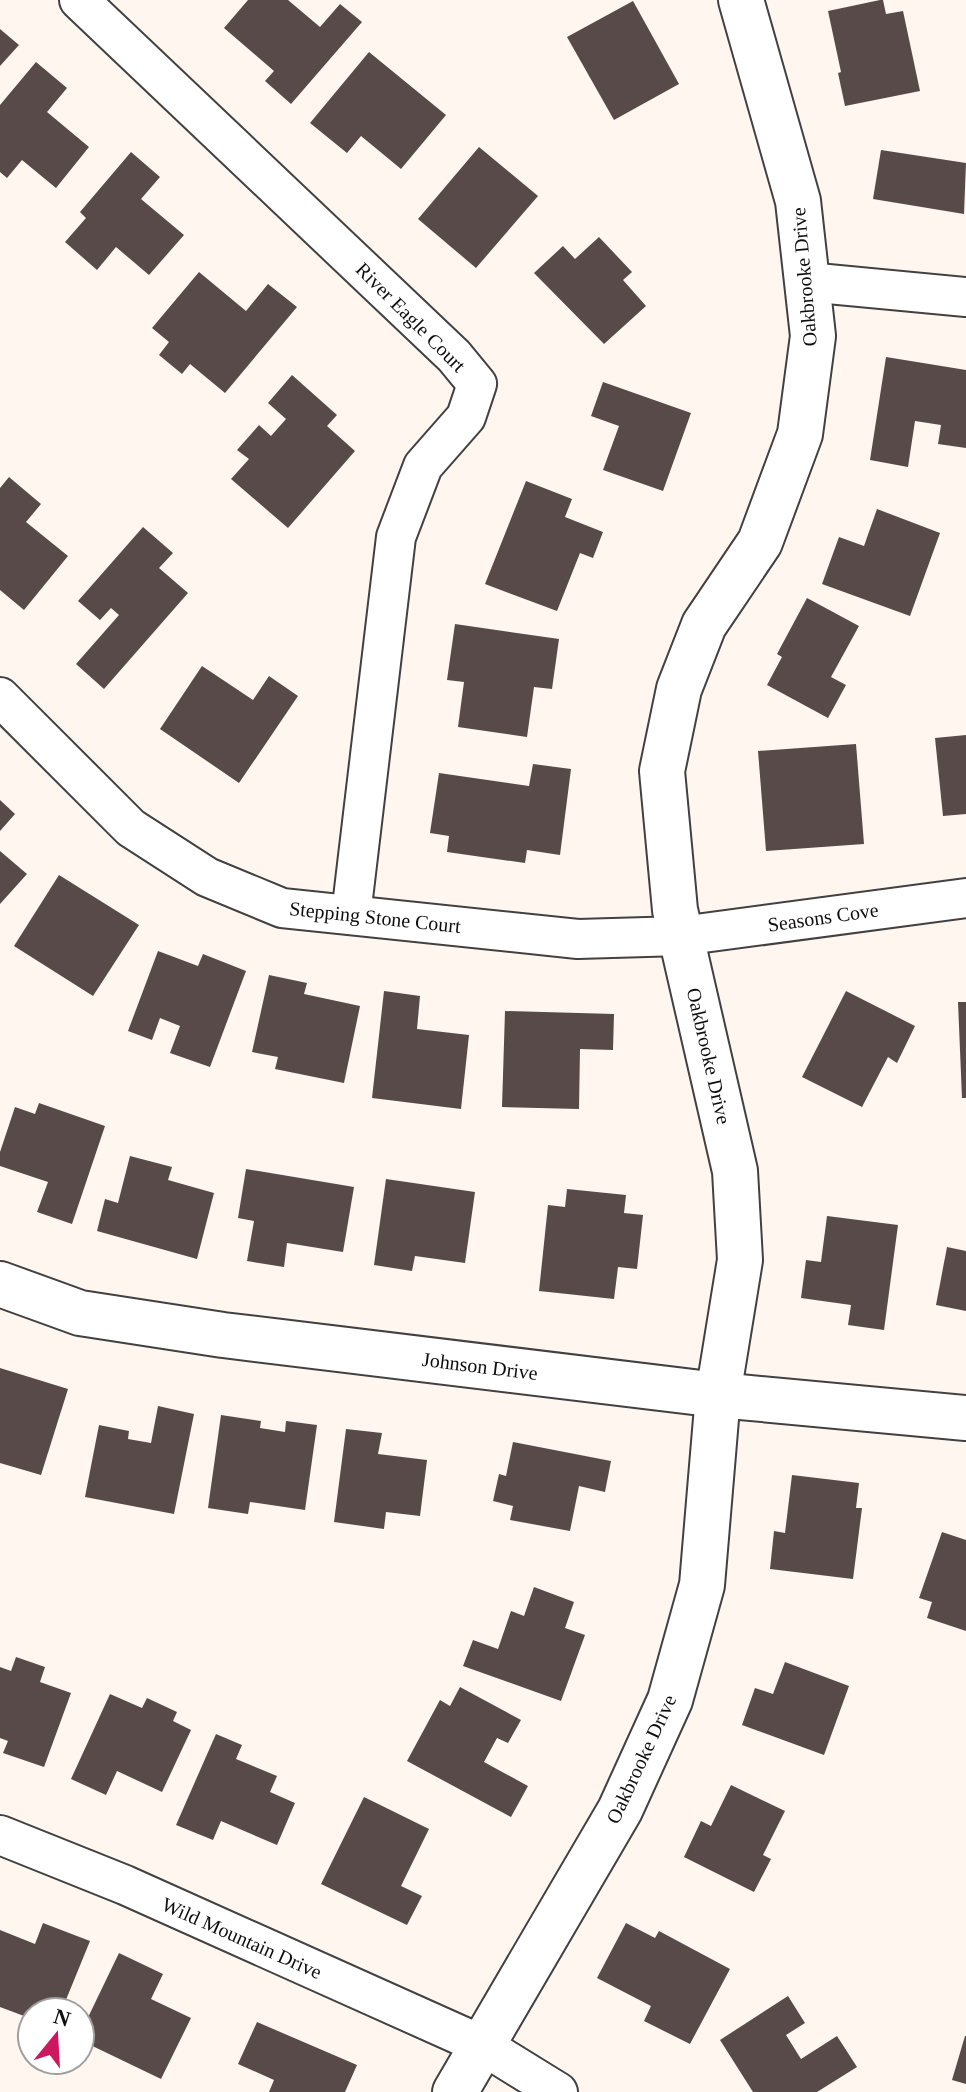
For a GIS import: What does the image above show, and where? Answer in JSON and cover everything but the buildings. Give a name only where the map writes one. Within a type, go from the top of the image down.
[{"type":"street","name":"River Eagle Court","points":[[79,0],[454,356],[477,384],[466,417],[423,466],[396,537],[351,915]]},
{"type":"street","name":"Oakbrooke Drive","points":[[455,2092],[620,1810],[670,1700],[702,1585],[718,1395],[740,1260],[735,1171],[675,910],[662,771],[679,689],[704,625],[760,542],[800,434],[813,336],[798,201],[741,0]]},
{"type":"street","points":[[807,282],[966,297]]},
{"type":"street","name":"Stepping Stone Court","points":[[0,697],[131,828],[207,877],[282,908],[578,939],[681,936]]},
{"type":"street","name":"Seasons Cove","points":[[681,936],[966,898]]},
{"type":"street","name":"Johnson Drive","points":[[0,1284],[80,1313],[209,1333],[718,1395],[966,1418]]},
{"type":"street","name":"Wild Mountain Drive","points":[[0,1835],[125,1885],[482,2045],[558,2092]]}]
